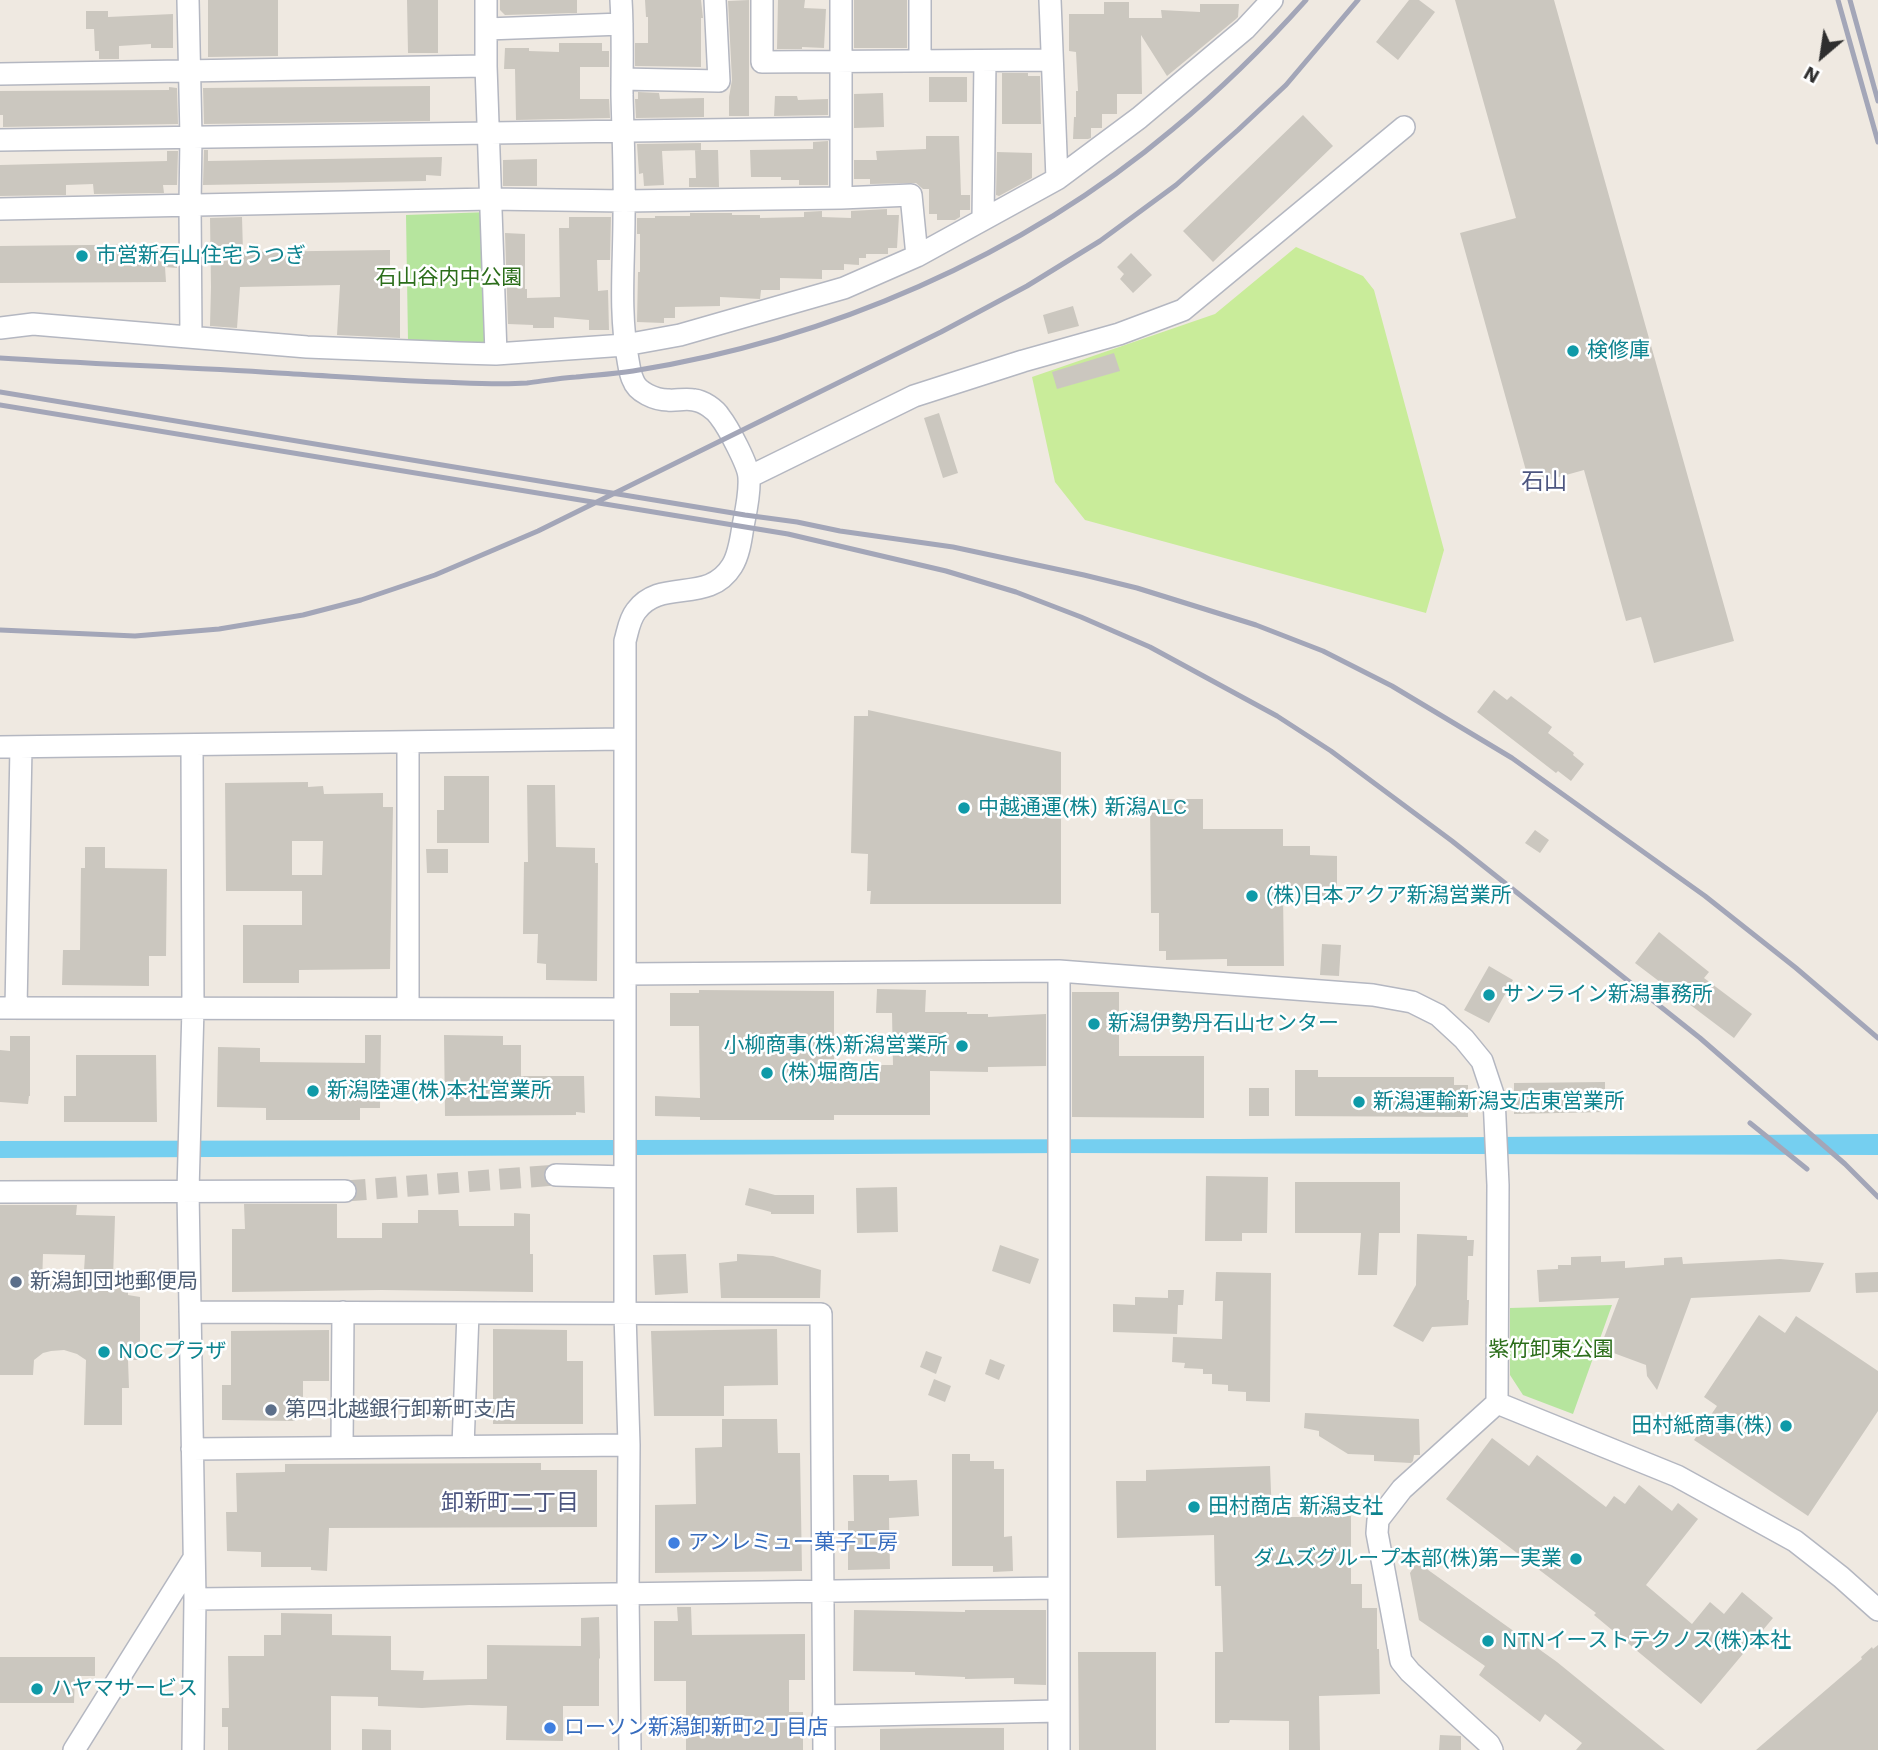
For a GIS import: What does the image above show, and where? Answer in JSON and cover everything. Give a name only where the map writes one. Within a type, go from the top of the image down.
[{"type":"street","points":[[188,0],[191,337]]},
{"type":"street","points":[[486,0],[496,354]]},
{"type":"street","points":[[621,0],[623,329],[633,383],[654,398],[695,400],[712,408],[720,416],[744,461],[749,477],[745,515],[733,565],[714,584],[701,589],[668,592],[656,596],[637,610],[630,622],[625,641],[625,1313],[629,1445],[630,1750]]},
{"type":"street","points":[[622,79],[719,80],[715,0]]},
{"type":"street","points":[[762,0],[762,62],[1052,60]]},
{"type":"street","points":[[841,0],[841,198]]},
{"type":"street","points":[[920,0],[920,60]]},
{"type":"street","points":[[1051,0],[1057,179]]},
{"type":"street","points":[[0,328],[33,324],[307,346],[496,354],[625,345],[680,335],[844,288],[917,256],[1057,179],[1139,118],[1245,29],[1266,2]]},
{"type":"street","points":[[487,29],[622,24]]},
{"type":"street","points":[[983,219],[985,61]]},
{"type":"street","points":[[0,75],[486,66]]},
{"type":"street","points":[[749,477],[914,396],[1119,334],[1183,310],[1404,127]]},
{"type":"street","points":[[0,140],[841,128]]},
{"type":"street","points":[[0,209],[491,199],[624,201],[911,195],[917,256]]},
{"type":"street","points":[[625,738],[10,747],[8,1009],[625,1009]]},
{"type":"street","points":[[408,742],[408,1008]]},
{"type":"street","points":[[192,745],[193,1009],[188,1191],[195,1599],[193,1750]]},
{"type":"street","points":[[625,974],[1059,971],[1373,995],[1412,1002],[1438,1015],[1464,1039],[1482,1061],[1494,1097],[1498,1185],[1497,1403],[1402,1489],[1378,1520],[1377,1533],[1401,1661],[1489,1744],[1492,1750]]},
{"type":"street","points":[[1059,971],[1059,1750]]},
{"type":"street","points":[[556,1175],[625,1177]]},
{"type":"street","points":[[0,1192],[345,1191]]},
{"type":"street","points":[[190,1312],[821,1314],[824,1750]]},
{"type":"street","points":[[342,1447],[343,1312]]},
{"type":"street","points":[[463,1446],[468,1313]]},
{"type":"street","points":[[1497,1403],[1677,1476],[1795,1541],[1878,1610]]},
{"type":"street","points":[[192,1449],[629,1445]]},
{"type":"street","points":[[74,1750],[194,1558]]},
{"type":"street","points":[[195,1599],[1059,1588]]},
{"type":"street","points":[[823,1716],[1059,1711]]},
{"type":"green space","name":"石山谷内中公園","points":[[489,212],[492,344],[408,341],[406,215]]},
{"type":"green space","points":[[1296,247],[1363,276],[1374,290],[1444,550],[1426,613],[1085,520],[1055,482],[1032,377],[1215,314]]},
{"type":"green space","name":"紫竹卸東公園","points":[[1612,1305],[1573,1414],[1523,1395],[1510,1375],[1510,1308]]},
{"type":"water","points":[[1878,1134],[1878,1155],[1066,1153],[0,1158],[0,1141],[1240,1139]]},
{"type":"building","points":[[208,0],[278,0],[278,56],[208,57]]},
{"type":"building","points":[[407,0],[438,0],[438,53],[408,53]]},
{"type":"building","points":[[500,0],[577,0],[577,13],[505,15],[500,10]]},
{"type":"building","points":[[645,0],[701,0],[701,67],[635,66],[635,43],[648,43]]},
{"type":"building","points":[[749,0],[749,116],[729,116],[732,80],[728,1]]},
{"type":"building","points":[[778,0],[805,0],[804,8],[826,9],[824,48],[777,49]]},
{"type":"building","points":[[854,0],[907,0],[907,48],[854,48]]},
{"type":"building","points":[[1409,0],[1419,0],[1435,12],[1398,60],[1376,42]]},
{"type":"building","name":"検修庫","points":[[1455,0],[1554,0],[1734,641],[1654,663],[1641,617],[1626,621],[1584,470],[1530,485],[1460,233],[1516,218]]},
{"type":"building","points":[[1104,2],[1129,2],[1129,18],[1162,18],[1161,10],[1200,12],[1200,4],[1239,4],[1236,19],[1167,76],[1141,35],[1142,94],[1117,94],[1117,114],[1102,114],[1102,128],[1091,128],[1091,138],[1073,139],[1078,91],[1076,52],[1069,51],[1069,14],[1104,14]]},
{"type":"building","points":[[86,11],[108,11],[108,17],[173,14],[173,48],[151,48],[151,44],[119,46],[119,59],[99,59],[99,51],[95,51],[94,29],[86,29]]},
{"type":"building","points":[[559,43],[602,43],[602,51],[609,51],[609,67],[580,67],[580,99],[609,99],[610,118],[516,120],[515,69],[504,69],[505,48],[559,52]]},
{"type":"building","points":[[1002,73],[1040,76],[1041,124],[1002,124]]},
{"type":"building","points":[[929,77],[967,77],[967,102],[929,102]]},
{"type":"building","points":[[430,86],[430,121],[204,124],[203,88]]},
{"type":"building","points":[[169,87],[177,88],[178,124],[3,127],[3,115],[0,115],[0,91],[169,90]]},
{"type":"building","points":[[638,92],[659,93],[660,99],[704,98],[704,117],[636,118],[635,99],[638,99]]},
{"type":"building","points":[[883,93],[884,127],[854,128],[854,94]]},
{"type":"building","points":[[775,96],[797,96],[798,100],[828,99],[828,115],[774,116]]},
{"type":"building","points":[[1303,115],[1333,146],[1213,262],[1183,231]]},
{"type":"building","points":[[926,136],[959,136],[961,195],[970,195],[970,210],[960,210],[960,217],[955,220],[937,220],[937,214],[929,214],[929,189],[923,189],[916,183],[870,184],[870,179],[854,179],[854,160],[877,160],[876,151],[926,149]]},
{"type":"building","points":[[828,141],[828,185],[799,185],[799,180],[781,180],[781,177],[751,177],[750,150],[813,149],[813,142]]},
{"type":"building","points":[[701,143],[701,150],[662,151],[664,185],[644,186],[643,173],[639,174],[637,144]]},
{"type":"building","points":[[204,150],[208,150],[208,161],[442,157],[441,176],[426,175],[426,181],[203,185]]},
{"type":"building","points":[[695,150],[718,150],[719,187],[689,187],[689,178],[696,178]]},
{"type":"building","points":[[167,151],[178,151],[177,185],[163,185],[164,193],[94,194],[93,184],[66,185],[66,195],[0,196],[0,165],[167,161]]},
{"type":"building","points":[[997,152],[1032,153],[1032,178],[999,196],[996,195]]},
{"type":"building","points":[[537,159],[537,186],[503,186],[503,160]]},
{"type":"building","points":[[887,209],[887,215],[899,215],[897,248],[888,248],[888,254],[866,254],[866,258],[859,258],[859,265],[844,264],[844,270],[822,270],[822,279],[780,278],[780,290],[761,290],[760,299],[720,297],[720,306],[675,307],[675,318],[664,318],[664,323],[637,322],[640,234],[637,234],[637,218],[690,216],[690,213],[760,215],[760,218],[804,217],[804,212],[822,211],[822,217],[851,218],[851,211]]},
{"type":"building","points":[[242,217],[243,252],[390,250],[390,287],[400,288],[400,338],[337,335],[340,285],[240,287],[237,328],[210,326],[210,218]]},
{"type":"building","points":[[569,217],[611,217],[610,260],[597,260],[598,291],[608,290],[609,330],[589,330],[589,320],[554,317],[554,328],[508,324],[505,233],[525,234],[527,298],[560,297],[559,228],[569,228]]},
{"type":"building","points":[[177,244],[177,268],[165,267],[166,282],[0,283],[0,246]]},
{"type":"building","points":[[1131,253],[1152,275],[1133,293],[1120,279],[1124,274],[1117,267]]},
{"type":"building","points":[[1073,306],[1079,326],[1048,334],[1043,315]]},
{"type":"building","points":[[1114,353],[1120,371],[1057,389],[1052,372]]},
{"type":"building","points":[[939,413],[958,473],[943,478],[924,418]]},
{"type":"building","points":[[1494,690],[1507,700],[1511,696],[1552,727],[1548,733],[1584,764],[1571,781],[1558,771],[1556,773],[1477,712]]},
{"type":"building","name":"中越通運(株) 新潟ALC","points":[[868,710],[1061,752],[1061,904],[870,904],[871,891],[867,891],[868,854],[851,853],[854,716],[868,716]]},
{"type":"building","points":[[444,776],[489,776],[489,843],[437,843],[437,810],[444,810]]},
{"type":"building","points":[[308,782],[308,787],[323,786],[324,794],[383,793],[383,807],[393,807],[390,969],[299,970],[299,983],[243,983],[243,925],[302,925],[302,891],[226,891],[225,783]],"holes":[[[292,841],[323,841],[322,875],[292,875]]]},
{"type":"building","points":[[527,785],[555,785],[556,847],[595,848],[595,863],[598,863],[597,981],[546,980],[546,964],[537,963],[538,934],[523,934],[524,862],[528,862]]},
{"type":"building","points":[[1150,799],[1203,799],[1203,829],[1283,829],[1283,846],[1310,846],[1310,855],[1337,856],[1337,896],[1283,895],[1284,966],[1227,966],[1227,959],[1166,960],[1166,951],[1159,951],[1159,913],[1151,913]]},
{"type":"building","points":[[1535,830],[1549,840],[1540,853],[1525,843]]},
{"type":"building","points":[[85,847],[105,847],[105,868],[167,869],[166,956],[149,956],[149,986],[62,985],[63,950],[80,950],[81,868],[85,868]]},
{"type":"building","points":[[426,849],[448,849],[448,873],[427,873]]},
{"type":"building","points":[[1659,932],[1709,972],[1704,978],[1752,1014],[1734,1038],[1635,963]]},
{"type":"building","points":[[1322,944],[1341,945],[1339,976],[1320,975]]},
{"type":"building","name":"サンライン新潟事務所","points":[[1489,966],[1513,980],[1489,1023],[1464,1010]]},
{"type":"building","points":[[877,989],[926,990],[925,1012],[967,1012],[988,1014],[988,1017],[1046,1014],[1046,1066],[988,1067],[988,1072],[930,1071],[930,1115],[834,1115],[834,1120],[700,1120],[700,1117],[655,1116],[655,1096],[700,1098],[699,1026],[670,1026],[670,993],[699,993],[699,990],[834,991],[834,1065],[893,1065],[892,1013],[876,1013]]},
{"type":"building","name":"新潟伊勢丹石山センター","points":[[1072,992],[1119,992],[1119,1056],[1204,1056],[1204,1118],[1072,1117]]},
{"type":"building","points":[[365,1035],[381,1035],[380,1108],[360,1108],[360,1120],[266,1120],[266,1108],[217,1107],[218,1047],[260,1048],[260,1062],[365,1063]]},
{"type":"building","points":[[444,1035],[503,1036],[503,1045],[521,1045],[521,1076],[584,1076],[585,1113],[445,1116]]},
{"type":"building","points":[[10,1036],[30,1036],[28,1104],[0,1102],[0,1050],[10,1051]]},
{"type":"building","points":[[76,1055],[156,1055],[157,1122],[64,1122],[64,1096],[76,1096]]},
{"type":"building","name":"新潟運輸新潟支店東営業所","points":[[1295,1070],[1318,1070],[1318,1077],[1454,1077],[1454,1085],[1468,1085],[1468,1117],[1295,1116]]},
{"type":"building","points":[[1605,1082],[1605,1112],[1514,1114],[1514,1083]]},
{"type":"building","points":[[1249,1088],[1269,1088],[1269,1116],[1249,1116]]},
{"type":"building","points":[[1206,1176],[1268,1177],[1267,1233],[1242,1233],[1242,1241],[1205,1241]]},
{"type":"building","points":[[1295,1182],[1400,1182],[1400,1233],[1379,1233],[1377,1275],[1358,1275],[1361,1233],[1295,1233]]},
{"type":"building","points":[[897,1187],[898,1232],[857,1233],[856,1188]]},
{"type":"building","points":[[749,1188],[775,1195],[814,1195],[814,1214],[771,1214],[745,1205]]},
{"type":"building","points":[[244,1204],[337,1204],[337,1238],[382,1238],[382,1223],[418,1223],[418,1210],[458,1210],[459,1226],[514,1226],[514,1213],[530,1214],[533,1292],[232,1292],[232,1229],[245,1229]]},
{"type":"building","name":"NOCプラザ","points":[[0,1205],[77,1205],[76,1215],[115,1216],[113,1279],[128,1279],[128,1295],[140,1297],[140,1360],[128,1360],[129,1388],[122,1388],[122,1425],[84,1425],[86,1360],[77,1354],[64,1350],[43,1353],[34,1360],[33,1375],[0,1375]],"holes":[[[43,1254],[85,1255],[83,1286],[42,1284]]]},
{"type":"building","points":[[1417,1234],[1467,1236],[1467,1240],[1474,1240],[1473,1256],[1468,1256],[1468,1325],[1432,1327],[1423,1342],[1393,1326],[1416,1285]]},
{"type":"building","points":[[1000,1245],[1039,1259],[1030,1284],[992,1271]]},
{"type":"building","points":[[686,1254],[688,1293],[655,1295],[653,1255]]},
{"type":"building","points":[[737,1254],[773,1256],[821,1270],[820,1298],[721,1298],[719,1263],[737,1261]]},
{"type":"building","points":[[1601,1256],[1601,1262],[1625,1261],[1625,1268],[1664,1265],[1664,1258],[1682,1257],[1683,1264],[1780,1259],[1824,1263],[1810,1292],[1691,1298],[1657,1390],[1647,1376],[1646,1365],[1600,1348],[1619,1298],[1539,1302],[1537,1270],[1571,1265],[1571,1257]]},
{"type":"building","points":[[1216,1272],[1271,1273],[1270,1402],[1246,1401],[1246,1392],[1228,1391],[1228,1385],[1212,1384],[1212,1374],[1203,1374],[1203,1369],[1184,1368],[1185,1363],[1172,1362],[1173,1337],[1222,1339],[1223,1301],[1215,1301]]},
{"type":"building","points":[[1878,1272],[1878,1292],[1856,1293],[1855,1273]]},
{"type":"building","points":[[1168,1290],[1184,1290],[1183,1305],[1178,1305],[1177,1334],[1113,1332],[1113,1304],[1135,1305],[1135,1297],[1168,1298]]},
{"type":"building","name":"田村紙商事(株)","points":[[1759,1315],[1785,1333],[1796,1316],[1878,1371],[1878,1411],[1808,1516],[1694,1440],[1717,1406],[1704,1397]]},
{"type":"building","points":[[493,1329],[567,1330],[567,1361],[583,1361],[583,1424],[493,1424]]},
{"type":"building","points":[[777,1329],[778,1385],[724,1386],[724,1416],[654,1416],[651,1331]]},
{"type":"building","points":[[329,1330],[329,1381],[303,1381],[303,1397],[295,1396],[295,1421],[222,1420],[222,1385],[231,1385],[231,1331]]},
{"type":"building","points":[[926,1351],[942,1357],[936,1374],[920,1367]]},
{"type":"building","points":[[990,1359],[1005,1365],[999,1380],[985,1374]]},
{"type":"building","points":[[934,1379],[951,1386],[945,1402],[928,1395]]},
{"type":"building","points":[[1305,1413],[1419,1419],[1420,1455],[1414,1455],[1411,1463],[1374,1461],[1374,1455],[1348,1454],[1319,1436],[1319,1431],[1304,1428]]},
{"type":"building","points":[[722,1419],[777,1419],[778,1453],[800,1453],[802,1571],[655,1573],[655,1505],[696,1504],[695,1448],[722,1447]]},
{"type":"building","points":[[1492,1438],[1529,1466],[1537,1455],[1606,1507],[1614,1496],[1625,1504],[1639,1485],[1672,1511],[1678,1503],[1698,1519],[1646,1585],[1692,1624],[1710,1602],[1724,1614],[1742,1592],[1773,1618],[1701,1704],[1594,1615],[1596,1613],[1446,1499]]},
{"type":"building","points":[[952,1454],[970,1454],[970,1461],[994,1461],[994,1469],[1004,1469],[1004,1537],[1012,1536],[1013,1571],[993,1572],[993,1566],[952,1566]]},
{"type":"building","points":[[541,1463],[541,1470],[597,1470],[597,1527],[329,1528],[327,1571],[311,1570],[311,1567],[261,1567],[261,1552],[227,1551],[226,1512],[237,1512],[236,1473],[285,1472],[285,1464]]},
{"type":"building","points":[[1270,1466],[1272,1517],[1305,1517],[1305,1506],[1330,1506],[1330,1516],[1351,1516],[1351,1584],[1362,1584],[1362,1608],[1377,1608],[1380,1694],[1319,1696],[1320,1750],[1289,1750],[1289,1721],[1230,1720],[1229,1723],[1215,1723],[1215,1652],[1223,1652],[1221,1586],[1215,1586],[1214,1535],[1117,1538],[1116,1481],[1146,1481],[1146,1470]]},
{"type":"building","points":[[853,1475],[889,1475],[889,1481],[917,1480],[919,1516],[889,1518],[890,1569],[848,1570],[848,1521],[854,1521]]},
{"type":"building","name":"NTNイーストテクノス(株)本社","points":[[1417,1562],[1557,1662],[1665,1750],[1576,1750],[1582,1743],[1545,1714],[1540,1722],[1479,1675],[1485,1666],[1419,1620],[1410,1573]]},
{"type":"building","points":[[677,1607],[691,1607],[692,1635],[805,1634],[805,1680],[789,1680],[789,1712],[803,1712],[803,1750],[686,1750],[686,1681],[654,1681],[654,1621],[678,1621]]},
{"type":"building","points":[[854,1610],[1046,1610],[1046,1685],[1014,1684],[1014,1678],[965,1679],[915,1675],[915,1672],[853,1671]]},
{"type":"building","points":[[281,1613],[332,1614],[332,1635],[391,1636],[391,1670],[424,1671],[423,1680],[487,1679],[487,1645],[581,1646],[581,1618],[599,1617],[599,1706],[563,1706],[563,1741],[506,1740],[507,1706],[378,1706],[378,1697],[331,1696],[331,1750],[228,1750],[228,1727],[222,1727],[222,1708],[229,1708],[228,1656],[264,1656],[264,1635],[281,1635]]},
{"type":"building","points":[[1878,1645],[1878,1750],[1756,1750],[1862,1659],[1872,1647],[1873,1649]]},
{"type":"building","points":[[1078,1652],[1156,1652],[1156,1750],[1079,1750]]},
{"type":"building","name":"ハヤマサービス","points":[[0,1657],[95,1657],[95,1676],[75,1676],[74,1703],[0,1703]]},
{"type":"building","points":[[1004,1728],[1004,1750],[880,1750],[880,1729]]},
{"type":"building","points":[[362,1729],[391,1730],[391,1750],[362,1750]]},
{"type":"building","points":[[1440,1735],[1461,1736],[1461,1750],[1439,1750]]},
{"type":"tunnel","points":[[345,1191],[556,1175]]},
{"type":"railway","points":[[0,358],[516,384],[633,371],[706,357],[778,338],[849,315],[919,286],[987,254],[1052,216],[1114,175],[1191,114],[1242,67],[1306,0]]},
{"type":"railway","points":[[0,630],[135,636],[219,629],[303,615],[361,600],[435,575],[538,531],[941,332],[1027,286],[1100,241],[1176,185],[1238,130],[1286,85],[1358,0]]},
{"type":"railway","points":[[1838,0],[1878,142]]},
{"type":"railway","points":[[1850,0],[1878,101]]},
{"type":"railway","points":[[0,392],[840,531],[953,547],[1137,588],[1256,625],[1323,651],[1392,686],[1512,758],[1705,896],[1878,1038]]},
{"type":"railway","points":[[0,405],[788,534],[946,571],[1016,592],[1081,617],[1150,647],[1277,716],[1331,751],[1452,841],[1700,1038],[1845,1164],[1878,1197]]},
{"type":"railway","points":[[1750,1123],[1807,1169]]},
{"type":"place","name":"市営新石山住宅うつぎ","points":[[82,256]]},
{"type":"place","name":"検修庫","points":[[1573,351]]},
{"type":"place","name":"中越通運(株) 新潟ALC","points":[[964,808]]},
{"type":"place","name":"(株)日本アクア新潟営業所","points":[[1252,896]]},
{"type":"place","name":"サンライン新潟事務所","points":[[1489,995]]},
{"type":"place","name":"新潟伊勢丹石山センター","points":[[1094,1024]]},
{"type":"place","name":"小柳商事(株)新潟営業所","points":[[962,1046]]},
{"type":"place","name":"(株)堀商店","points":[[767,1073]]},
{"type":"place","name":"新潟陸運(株)本社営業所","points":[[313,1091]]},
{"type":"place","name":"新潟運輸新潟支店東営業所","points":[[1359,1102]]},
{"type":"place","name":"新潟卸団地郵便局","points":[[16,1282]]},
{"type":"place","name":"NOCプラザ","points":[[104,1352]]},
{"type":"place","name":"第四北越銀行卸新町支店","points":[[271,1410]]},
{"type":"place","name":"田村紙商事(株)","points":[[1786,1426]]},
{"type":"place","name":"田村商店 新潟支社","points":[[1194,1507]]},
{"type":"place","name":"アンレミュー菓子工房","points":[[674,1543]]},
{"type":"place","name":"ダムズグループ本部(株)第一実業","points":[[1576,1559]]},
{"type":"place","name":"NTNイーストテクノス(株)本社","points":[[1488,1641]]},
{"type":"place","name":"ハヤマサービス","points":[[37,1689]]},
{"type":"place","name":"ローソン新潟卸新町2丁目店","points":[[550,1728]]},
{"type":"district","name":"石山","points":[[1544,482]]},
{"type":"district","name":"卸新町二丁目","points":[[510,1503]]}]
